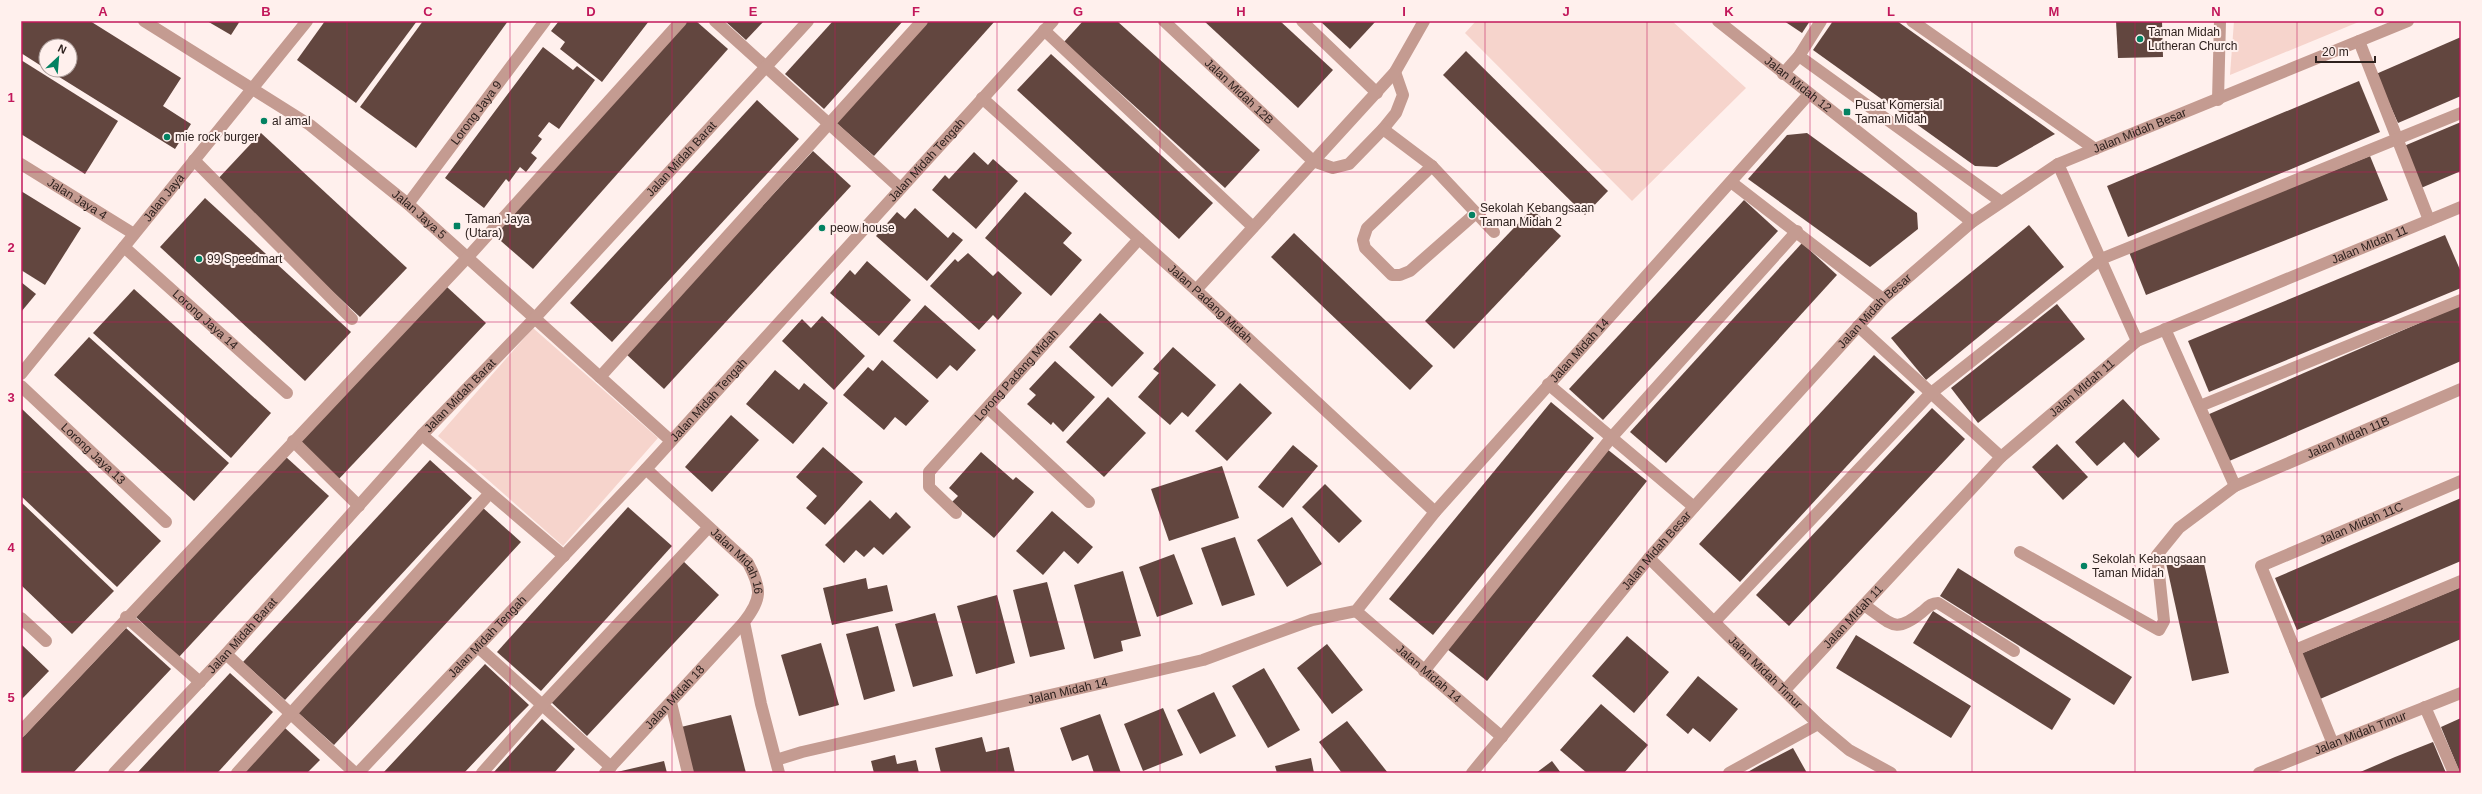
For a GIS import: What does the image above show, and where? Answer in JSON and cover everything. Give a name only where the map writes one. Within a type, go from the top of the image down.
[{"type":"street","name":"Jalan Jaya 5","points":[[144,21],[254,88],[310,126],[408,204],[534,320],[670,440]]},
{"type":"street","name":"Jalan Jaya","points":[[21,374],[308,21]]},
{"type":"street","name":"Lorong Jaya 9","points":[[408,204],[545,21]]},
{"type":"street","points":[[21,731],[126,617],[467,258],[681,21]]},
{"type":"street","points":[[715,21],[765,67],[830,123],[900,188]]},
{"type":"street","name":"Jalan Midah Barat","points":[[114,773],[226,654],[422,435],[534,320],[808,21]]},
{"type":"street","points":[[600,378],[922,21]]},
{"type":"street","name":"Jalan Midah Tengah","points":[[357,773],[646,468],[1053,21]]},
{"type":"street","name":"Jalan Midah 12B","points":[[1164,21],[1313,162]]},
{"type":"street","points":[[1302,21],[1377,93]]},
{"type":"street","name":"Jalan Midah 12","points":[[1718,21],[1783,74],[1972,222]]},
{"type":"street","points":[[1783,74],[1799,56],[1821,21]]},
{"type":"street","points":[[1912,21],[2095,150]]},
{"type":"street","points":[[2218,100],[2220,21]]},
{"type":"street","name":"Jalan Midah Besar","points":[[1472,773],[1649,558],[1694,506],[1884,299],[1972,222],[2000,201],[2058,164],[2218,100],[2408,21]]},
{"type":"street","points":[[1196,290],[1395,72],[1420,22]]},
{"type":"street","points":[[1044,30],[1253,227]]},
{"type":"street","points":[[2359,41],[2429,220]]},
{"type":"street","points":[[1799,56],[2000,201]]},
{"type":"street","points":[[1313,162],[1333,168],[1349,164],[1383,129],[1396,113],[1403,95],[1395,72]]},
{"type":"street","name":"Jalan Midah 14","points":[[776,760],[802,752],[1203,660],[1312,620],[1356,611],[1436,512],[1548,384],[1809,94]]},
{"type":"street","name":"Jalan Padang Midah","points":[[982,98],[1196,290],[1436,512]]},
{"type":"street","points":[[1715,621],[1930,394],[2100,259],[2461,113]]},
{"type":"street","points":[[1383,129],[1432,166],[1494,232]]},
{"type":"street","points":[[194,160],[352,319]]},
{"type":"street","name":"Jalan Jaya 4","points":[[21,164],[134,234]]},
{"type":"street","points":[[2058,164],[2137,341]]},
{"type":"street","points":[[1432,166],[1366,228],[1363,240],[1366,248],[1392,274],[1400,276],[1410,272],[1476,213]]},
{"type":"street","points":[[1731,182],[1797,230],[1884,299]]},
{"type":"street","name":"Jalan MIdah 11","points":[[1785,690],[2001,457],[2137,341],[2461,207]]},
{"type":"street","points":[[1424,671],[1611,438],[1797,230]]},
{"type":"street","name":"Lorong Padang Midah","points":[[956,513],[929,486],[929,472],[1139,239]]},
{"type":"street","name":"Lorong Jaya 14","points":[[124,247],[287,393]]},
{"type":"street","points":[[2200,406],[2461,300]]},
{"type":"street","points":[[1858,326],[1930,394],[2001,457]]},
{"type":"street","points":[[2165,329],[2235,486]]},
{"type":"street","points":[[1548,384],[1694,506]]},
{"type":"street","name":"Lorong Jaya 13","points":[[21,386],[166,522]]},
{"type":"street","name":"Jalan Midah 11B","points":[[2020,552],[2159,630],[2164,621],[2157,555],[2179,528],[2235,486],[2461,389]]},
{"type":"street","points":[[988,408],[1089,502]]},
{"type":"street","points":[[422,435],[564,556]]},
{"type":"street","points":[[293,441],[359,506]]},
{"type":"street","name":"Jalan Midah 16","points":[[646,468],[748,564],[758,582],[756,607],[744,622]]},
{"type":"street","name":"Jalan Midah 11C","points":[[2295,650],[2260,566],[2461,480]]},
{"type":"street","points":[[237,773],[490,493]]},
{"type":"street","points":[[482,773],[542,705],[708,528]]},
{"type":"street","name":"Jalan Midah Timur","points":[[1649,558],[1715,621],[1818,724],[1849,750],[1891,773]]},
{"type":"street","points":[[2334,744],[2295,650],[2461,580]]},
{"type":"street","points":[[1864,605],[1890,623],[1900,626],[1907,624],[1932,603],[1938,603],[2014,651]]},
{"type":"street","name":"Jalan Midah 14","points":[[1356,611],[1502,737]]},
{"type":"street","points":[[126,617],[200,682]]},
{"type":"street","points":[[21,618],[46,641]]},
{"type":"street","points":[[744,622],[761,704],[779,773]]},
{"type":"street","name":"Jalan Midah 18","points":[[608,770],[744,622]]},
{"type":"street","points":[[478,647],[542,705],[608,770]]},
{"type":"street","points":[[226,654],[357,773]]},
{"type":"street","name":"Jalan Midah Timur","points":[[2260,773],[2461,693]]},
{"type":"street","points":[[671,703],[688,773]]},
{"type":"street","points":[[2425,707],[2454,773]]},
{"type":"street","points":[[1729,773],[1818,724]]},
{"type":"shaded area","points":[[1476,21],[1672,21],[1746,88],[1632,201],[1465,33]]},
{"type":"shaded area","points":[[2234,21],[2361,21],[2230,75]]},
{"type":"shaded area","points":[[533,328],[658,438],[563,546],[438,436]]},
{"type":"building","points":[[21,21],[90,21],[181,78],[163,106],[191,124],[175,149],[61,78],[78,78],[78,38],[38,38],[38,64],[21,53]]},
{"type":"building","points":[[207,21],[240,21],[231,35]]},
{"type":"building","points":[[325,21],[417,21],[356,103],[297,60]]},
{"type":"building","points":[[423,21],[508,21],[416,148],[360,107]]},
{"type":"building","points":[[559,21],[649,21],[602,82],[560,49],[565,42],[551,31]]},
{"type":"building","points":[[682,21],[696,21],[728,49],[533,269],[493,234]]},
{"type":"building","points":[[725,21],[764,21],[746,40]]},
{"type":"building","points":[[833,21],[903,21],[824,109],[785,74]]},
{"type":"building","points":[[925,21],[995,21],[874,156],[834,121]]},
{"type":"building","points":[[1083,21],[1117,21],[1260,150],[1225,188],[1064,42]]},
{"type":"building","points":[[1204,21],[1280,21],[1333,70],[1298,108]]},
{"type":"building","points":[[1320,21],[1376,21],[1350,49]]},
{"type":"building","points":[[1784,21],[1810,21],[1802,33]]},
{"type":"building","points":[[1833,21],[1897,21],[2055,134],[1997,167],[1975,166],[1813,50]]},
{"type":"building","name":"Taman Midah Lutheran Church","points":[[2116,21],[2162,21],[2163,57],[2118,58]]},
{"type":"building","points":[[2461,37],[2461,96],[2398,123],[2376,74]]},
{"type":"building","points":[[543,47],[573,70],[577,66],[595,80],[559,129],[549,122],[538,136],[542,139],[531,153],[537,158],[526,172],[520,167],[509,182],[506,179],[484,208],[445,178]]},
{"type":"building","points":[[1466,51],[1608,191],[1585,215],[1443,75]]},
{"type":"building","points":[[1051,54],[1213,203],[1179,239],[1017,90]]},
{"type":"building","points":[[21,60],[38,71],[38,78],[50,78],[118,121],[85,174],[21,134]]},
{"type":"building","points":[[2359,81],[2380,132],[2128,237],[2107,186]]},
{"type":"building","points":[[757,100],[799,139],[612,342],[570,303]]},
{"type":"building","points":[[2461,122],[2461,171],[2421,188],[2404,146]]},
{"type":"building","points":[[261,133],[407,268],[360,317],[215,182]]},
{"type":"building","points":[[1807,133],[1917,213],[1918,229],[1870,267],[1748,179],[1787,135]]},
{"type":"building","points":[[813,151],[851,186],[664,389],[626,354]]},
{"type":"building","points":[[974,152],[988,165],[993,159],[1018,181],[976,229],[932,190],[945,175],[949,179]]},
{"type":"building","points":[[2370,156],[2388,200],[2146,295],[2129,252]]},
{"type":"building","points":[[21,191],[81,228],[45,285],[21,270]]},
{"type":"building","points":[[1025,192],[1072,233],[1063,243],[1082,260],[1051,296],[985,238]]},
{"type":"building","points":[[205,198],[351,332],[305,381],[160,247]]},
{"type":"building","points":[[1744,200],[1778,231],[1603,420],[1569,389]]},
{"type":"building","points":[[915,208],[948,238],[953,232],[963,240],[927,281],[876,236],[897,212],[905,219]]},
{"type":"building","points":[[1532,209],[1561,236],[1454,349],[1425,321]]},
{"type":"building","points":[[2029,225],[2064,267],[1926,380],[1891,338]]},
{"type":"building","points":[[1294,233],[1433,366],[1410,390],[1271,257]]},
{"type":"building","points":[[2445,235],[2461,272],[2461,288],[2209,392],[2188,341]]},
{"type":"building","points":[[1802,243],[1837,275],[1666,463],[1630,432]]},
{"type":"building","points":[[968,253],[993,276],[998,271],[1022,293],[998,320],[993,315],[979,330],[930,286],[955,259],[958,262]]},
{"type":"building","points":[[867,261],[911,300],[879,336],[830,293],[850,270],[855,275]]},
{"type":"building","points":[[21,282],[36,294],[21,312]]},
{"type":"building","points":[[447,287],[486,323],[337,481],[297,444]]},
{"type":"building","points":[[134,289],[271,413],[231,458],[93,333]]},
{"type":"building","points":[[2057,304],[2085,339],[1978,423],[1951,388]]},
{"type":"building","points":[[925,305],[976,350],[957,371],[950,365],[937,379],[893,341]]},
{"type":"building","points":[[2461,305],[2461,361],[2227,462],[2207,415]]},
{"type":"building","points":[[1100,313],[1144,353],[1112,387],[1069,347]]},
{"type":"building","points":[[822,316],[865,356],[834,390],[782,341],[802,319],[811,328]]},
{"type":"building","points":[[89,337],[229,463],[194,501],[54,375]]},
{"type":"building","points":[[1173,347],[1216,385],[1188,417],[1182,412],[1170,425],[1138,397],[1159,373],[1153,369]]},
{"type":"building","points":[[1874,355],[1915,392],[1740,582],[1699,544]]},
{"type":"building","points":[[882,360],[929,401],[906,426],[895,417],[884,430],[843,395],[868,367],[873,371]]},
{"type":"building","points":[[1055,361],[1095,397],[1063,432],[1053,422],[1051,425],[1027,404],[1036,395],[1029,389]]},
{"type":"building","points":[[775,370],[799,390],[804,383],[828,403],[793,444],[746,404]]},
{"type":"building","points":[[1240,383],[1272,413],[1227,461],[1195,431]]},
{"type":"building","points":[[1108,397],[1146,433],[1104,477],[1066,442]]},
{"type":"building","points":[[2123,399],[2160,439],[2138,458],[2124,442],[2097,466],[2075,442]]},
{"type":"building","points":[[1551,402],[1594,438],[1433,635],[1389,599]]},
{"type":"building","points":[[1932,408],[1965,439],[1789,626],[1756,595]]},
{"type":"building","points":[[22,409],[161,541],[117,587],[21,496]]},
{"type":"building","points":[[731,415],[759,440],[712,492],[685,467]]},
{"type":"building","points":[[2057,444],[2088,477],[2063,500],[2032,467]]},
{"type":"building","points":[[1293,445],[1318,466],[1283,508],[1258,487]]},
{"type":"building","points":[[823,447],[863,482],[825,525],[806,508],[817,496],[796,477]]},
{"type":"building","points":[[1607,449],[1647,481],[1487,681],[1447,649]]},
{"type":"building","points":[[981,452],[1013,480],[1016,477],[1034,492],[994,538],[952,502],[958,496],[949,488]]},
{"type":"building","points":[[286,457],[329,496],[179,657],[136,617]]},
{"type":"building","points":[[430,460],[472,498],[285,700],[243,662]]},
{"type":"building","points":[[1222,466],[1239,518],[1169,541],[1151,489]]},
{"type":"building","points":[[1325,484],[1362,521],[1339,543],[1302,507]]},
{"type":"building","points":[[2461,498],[2461,561],[2297,630],[2275,578]]},
{"type":"building","points":[[870,500],[890,519],[896,512],[911,527],[883,555],[874,547],[864,557],[856,550],[844,563],[825,545]]},
{"type":"building","points":[[21,502],[114,591],[72,634],[21,585]]},
{"type":"building","points":[[482,507],[521,542],[334,745],[295,710]]},
{"type":"building","points":[[628,507],[672,546],[541,691],[497,652]]},
{"type":"building","points":[[1052,511],[1093,547],[1078,564],[1064,551],[1043,575],[1016,551]]},
{"type":"building","points":[[1292,517],[1322,564],[1287,587],[1257,540]]},
{"type":"building","points":[[1235,537],[1255,595],[1222,606],[1201,548]]},
{"type":"building","points":[[1174,554],[1193,604],[1157,617],[1139,567]]},
{"type":"building","points":[[2202,555],[2229,673],[2192,681],[2166,563]]},
{"type":"building","points":[[682,560],[719,595],[587,736],[550,701]]},
{"type":"building","points":[[1958,568],[2132,677],[2114,705],[1940,596]]},
{"type":"building","points":[[1123,571],[1141,636],[1121,641],[1123,651],[1094,659],[1074,585]]},
{"type":"building","points":[[866,578],[868,589],[887,585],[893,611],[832,625],[823,588]]},
{"type":"building","points":[[1047,582],[1065,649],[1030,657],[1013,590]]},
{"type":"building","points":[[2461,587],[2461,639],[2320,699],[2300,654]]},
{"type":"building","points":[[997,595],[1015,663],[976,674],[957,606]]},
{"type":"building","points":[[1933,611],[2071,699],[2052,730],[1913,643]]},
{"type":"building","points":[[935,613],[953,676],[913,687],[895,624]]},
{"type":"building","points":[[878,626],[895,691],[864,700],[846,634]]},
{"type":"building","points":[[126,628],[171,669],[73,773],[21,773],[21,739]]},
{"type":"building","points":[[1856,635],[1971,706],[1951,738],[1836,668]]},
{"type":"building","points":[[1627,636],[1669,672],[1634,713],[1592,676]]},
{"type":"building","points":[[821,643],[839,705],[799,716],[781,655]]},
{"type":"building","points":[[21,644],[49,671],[21,700]]},
{"type":"building","points":[[1327,644],[1363,690],[1332,714],[1297,668]]},
{"type":"building","points":[[485,664],[529,705],[464,773],[383,773]]},
{"type":"building","points":[[1264,668],[1300,730],[1268,748],[1232,686]]},
{"type":"building","points":[[230,673],[273,712],[220,770],[217,773],[137,773]]},
{"type":"building","points":[[1698,676],[1738,709],[1710,742],[1693,728],[1688,734],[1666,715]]},
{"type":"building","points":[[1214,692],[1236,736],[1200,754],[1177,710]]},
{"type":"building","points":[[1601,704],[1648,745],[1624,773],[1587,773],[1560,750]]},
{"type":"building","points":[[1163,708],[1183,755],[1143,771],[1124,724]]},
{"type":"building","points":[[1100,714],[1121,773],[1094,773],[1088,755],[1072,761],[1060,728]]},
{"type":"building","points":[[731,715],[746,773],[692,773],[681,727]]},
{"type":"building","points":[[2461,718],[2461,773],[2460,773],[2441,727]]},
{"type":"building","points":[[542,719],[575,749],[554,773],[493,773]]},
{"type":"building","points":[[1347,721],[1388,773],[1342,773],[1319,742]]},
{"type":"building","points":[[285,728],[320,760],[307,773],[243,773]]},
{"type":"building","points":[[982,737],[986,752],[1009,747],[1015,773],[941,773],[935,748]]},
{"type":"building","points":[[2433,742],[2446,773],[2358,773],[2395,757]]},
{"type":"building","points":[[1793,748],[1807,773],[1746,773],[1760,765]]},
{"type":"building","points":[[895,755],[897,764],[916,760],[919,773],[874,773],[871,761]]},
{"type":"building","points":[[1311,758],[1314,773],[1277,773],[1275,766]]},
{"type":"building","points":[[664,761],[667,773],[617,773],[617,772]]},
{"type":"building","points":[[1552,761],[1561,773],[1536,773]]},
{"type":"place","name":"Taman Midah Lutheran Church","points":[[2140,39]]},
{"type":"place","name":"Pusat Komersial Taman Midah","points":[[1847,112]]},
{"type":"place","name":"al amal","points":[[264,121]]},
{"type":"place","name":"mie rock burger","points":[[167,137]]},
{"type":"place","name":"Sekolah Kebangsaan Taman Midah 2","points":[[1472,215]]},
{"type":"place","name":"Taman Jaya (Utara)","points":[[457,226]]},
{"type":"place","name":"peow house","points":[[822,228]]},
{"type":"place","name":"99 Speedmart","points":[[199,259]]},
{"type":"place","name":"Sekolah Kebangsaan Taman Midah","points":[[2084,566]]}]
